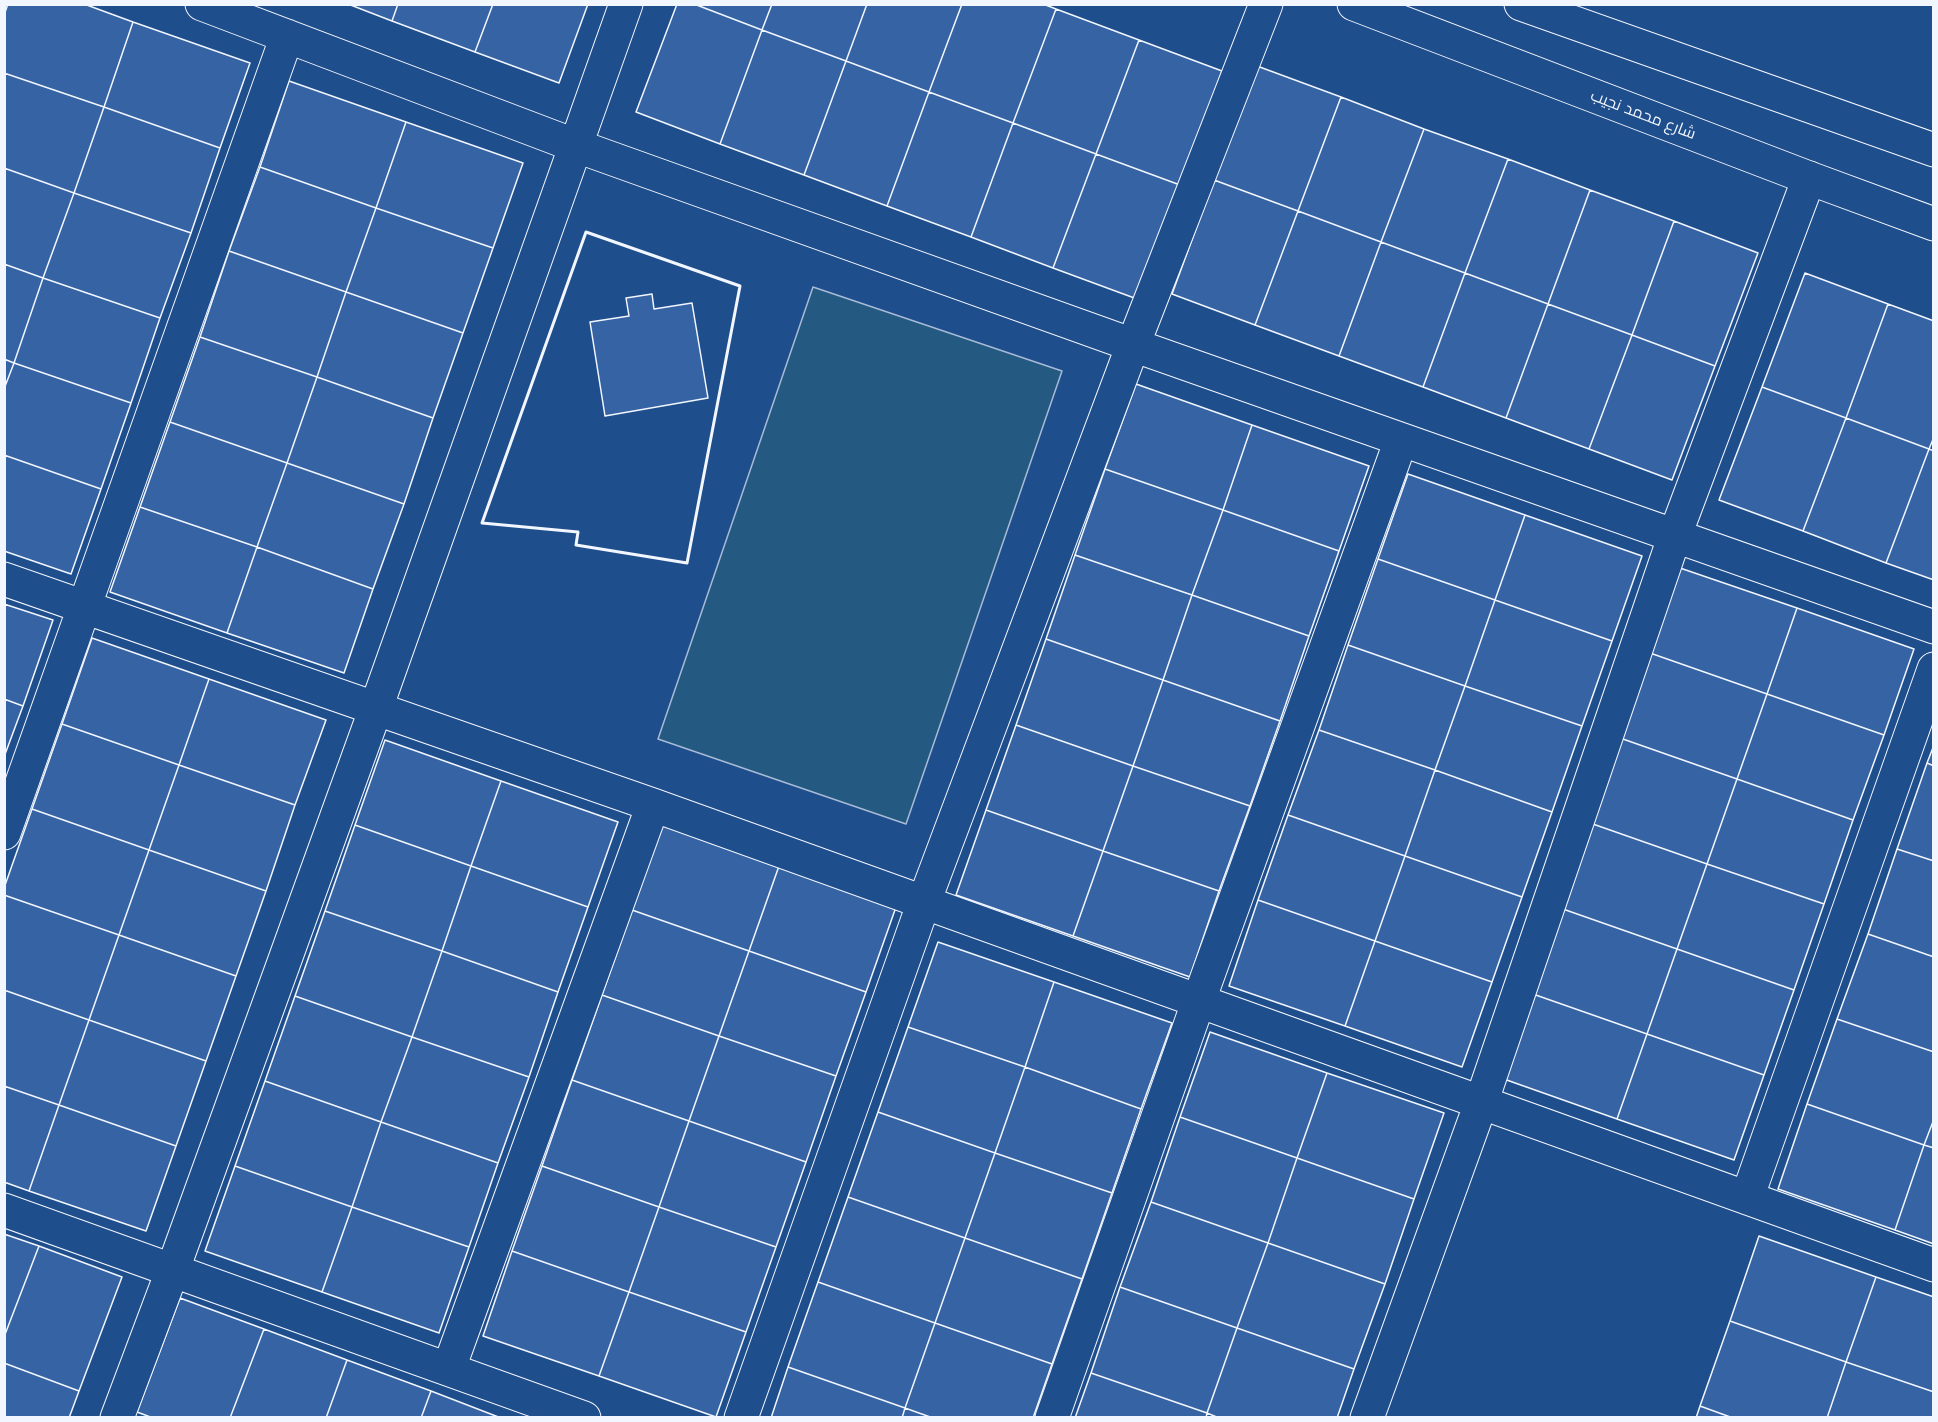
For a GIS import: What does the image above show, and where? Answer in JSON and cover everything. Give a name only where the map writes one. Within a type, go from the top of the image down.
[{"type":"street","points":[[202,4],[574,145],[1934,627]]},
{"type":"street","points":[[117,1418],[376,708],[574,145],[626,4]]},
{"type":"street","points":[[741,1418],[924,902],[1133,345],[1266,4]]},
{"type":"street","name":"شارع محمد نجيب","points":[[1354,4],[1934,224]]},
{"type":"street","points":[[1521,4],[1934,150]]},
{"type":"street","points":[[4,833],[287,36]]},
{"type":"street","points":[[1367,1418],[1481,1103],[1675,534],[1809,178]]},
{"type":"street","points":[[1053,1418],[1199,1000],[1401,440]]},
{"type":"street","points":[[4,579],[85,609],[653,804],[1934,1265]]},
{"type":"street","points":[[1747,1198],[1934,669]]},
{"type":"street","points":[[449,1368],[653,804]]},
{"type":"street","points":[[4,1210],[584,1418]]},
{"type":"shaded area","points":[[813,287],[1062,371],[906,824],[658,739]]},
{"type":"building","points":[[8,4],[84,4],[133,22],[104,107],[4,73],[4,15]]},
{"type":"building","points":[[348,4],[398,4],[392,21]]},
{"type":"building","points":[[398,4],[493,4],[475,52],[392,21]]},
{"type":"building","points":[[493,4],[588,4],[559,83],[475,52]]},
{"type":"building","points":[[677,4],[694,4],[762,30],[720,144],[636,112]]},
{"type":"building","points":[[694,4],[772,4],[762,30]]},
{"type":"building","points":[[772,4],[867,4],[846,61],[762,30]]},
{"type":"building","points":[[867,4],[962,4],[929,92],[846,61]]},
{"type":"building","points":[[962,4],[1043,4],[1056,9],[1013,123],[929,92]]},
{"type":"building","points":[[1056,9],[1139,40],[1096,154],[1013,123]]},
{"type":"building","points":[[133,22],[250,63],[220,148],[104,107]]},
{"type":"building","points":[[762,30],[846,61],[804,175],[720,144]]},
{"type":"building","points":[[1139,40],[1222,71],[1180,185],[1096,154]]},
{"type":"building","points":[[846,61],[929,92],[887,206],[804,175]]},
{"type":"building","points":[[1257,66],[1341,97],[1298,211],[1214,180]]},
{"type":"building","points":[[4,73],[104,107],[74,193],[4,168]]},
{"type":"building","points":[[289,81],[406,122],[376,208],[260,167]]},
{"type":"building","points":[[929,92],[1013,123],[971,237],[887,206]]},
{"type":"building","points":[[1341,97],[1424,129],[1381,242],[1298,211]]},
{"type":"building","points":[[104,107],[220,148],[191,233],[74,193]]},
{"type":"building","points":[[406,122],[523,163],[493,248],[376,208]]},
{"type":"building","points":[[1013,123],[1096,154],[1053,268],[971,237]]},
{"type":"building","points":[[1424,129],[1508,159],[1465,273],[1381,242]]},
{"type":"building","points":[[1096,154],[1180,185],[1137,299],[1053,268]]},
{"type":"building","points":[[1508,159],[1590,190],[1548,304],[1465,273]]},
{"type":"building","points":[[260,167],[376,208],[346,292],[229,251]]},
{"type":"building","points":[[4,168],[74,193],[43,278],[4,264]]},
{"type":"building","points":[[1214,180],[1298,211],[1255,325],[1172,294]]},
{"type":"building","points":[[1590,190],[1674,221],[1632,335],[1548,304]]},
{"type":"building","points":[[74,193],[191,233],[160,318],[43,278]]},
{"type":"building","points":[[376,208],[493,248],[463,333],[346,292]]},
{"type":"building","points":[[1298,211],[1381,242],[1339,356],[1255,325]]},
{"type":"building","points":[[1674,221],[1758,253],[1715,366],[1632,335]]},
{"type":"building","points":[[1381,242],[1465,273],[1423,387],[1339,356]]},
{"type":"building","points":[[229,251],[346,292],[317,377],[200,337]]},
{"type":"building","points":[[4,264],[43,278],[14,363],[4,359]]},
{"type":"building","points":[[1465,273],[1548,304],[1506,418],[1423,387]]},
{"type":"building","points":[[1805,273],[1888,304],[1846,418],[1762,387]]},
{"type":"building","points":[[43,278],[160,318],[131,403],[14,363]]},
{"type":"building","points":[[346,292],[463,333],[433,418],[317,377]]},
{"type":"building","points":[[652,294],[654,309],[692,303],[708,398],[605,416],[590,322],[629,316],[626,298]]},
{"type":"building","points":[[1548,304],[1632,335],[1589,449],[1506,418]]},
{"type":"building","points":[[1888,304],[1934,321],[1934,437],[1929,449],[1846,418]]},
{"type":"building","points":[[1632,335],[1715,366],[1672,480],[1589,449]]},
{"type":"building","points":[[200,337],[317,377],[287,463],[170,422]]},
{"type":"building","points":[[4,359],[14,363],[4,389]]},
{"type":"building","points":[[14,363],[131,403],[101,489],[4,455],[4,389]]},
{"type":"building","points":[[317,377],[433,418],[404,504],[287,463]]},
{"type":"building","points":[[1136,384],[1252,425],[1223,510],[1105,469]]},
{"type":"building","points":[[1762,387],[1846,418],[1803,531],[1719,500]]},
{"type":"building","points":[[1846,418],[1929,449],[1886,563],[1803,531]]},
{"type":"building","points":[[170,422],[287,463],[257,547],[140,507]]},
{"type":"building","points":[[1252,425],[1369,466],[1339,551],[1223,510]]},
{"type":"building","points":[[1929,449],[1934,451],[1934,580],[1886,563]]},
{"type":"building","points":[[4,455],[101,489],[71,574],[4,551]]},
{"type":"building","points":[[287,463],[404,504],[373,589],[257,547]]},
{"type":"building","points":[[1105,469],[1223,510],[1192,595],[1075,555]]},
{"type":"building","points":[[1408,474],[1525,515],[1495,600],[1378,559]]},
{"type":"building","points":[[140,507],[257,547],[227,633],[110,592]]},
{"type":"building","points":[[1223,510],[1339,551],[1309,636],[1192,595]]},
{"type":"building","points":[[1525,515],[1642,556],[1612,641],[1495,600]]},
{"type":"building","points":[[257,547],[373,589],[344,673],[227,633]]},
{"type":"building","points":[[1075,555],[1192,595],[1163,680],[1046,639]]},
{"type":"building","points":[[1378,559],[1495,600],[1465,686],[1348,645]]},
{"type":"building","points":[[1680,568],[1797,608],[1767,694],[1650,653]]},
{"type":"building","points":[[1192,595],[1309,636],[1280,721],[1163,680]]},
{"type":"building","points":[[1495,600],[1612,641],[1582,726],[1465,686]]},
{"type":"building","points":[[4,604],[53,620],[23,706],[4,699]]},
{"type":"building","points":[[1797,608],[1914,649],[1884,735],[1767,694]]},
{"type":"building","points":[[92,638],[209,679],[179,765],[62,724]]},
{"type":"building","points":[[1046,639],[1163,680],[1133,766],[1016,725]]},
{"type":"building","points":[[1348,645],[1465,686],[1435,770],[1319,730]]},
{"type":"building","points":[[1650,653],[1767,694],[1737,779],[1620,738]]},
{"type":"building","points":[[209,679],[326,720],[295,805],[179,765]]},
{"type":"building","points":[[1163,680],[1280,721],[1250,806],[1133,766]]},
{"type":"building","points":[[1465,686],[1582,726],[1552,812],[1435,770]]},
{"type":"building","points":[[1767,694],[1884,735],[1853,820],[1737,779]]},
{"type":"building","points":[[4,699],[23,706],[4,757]]},
{"type":"building","points":[[62,724],[179,765],[149,850],[32,809]]},
{"type":"building","points":[[1016,725],[1133,766],[1103,851],[986,810]]},
{"type":"building","points":[[1319,730],[1435,770],[1405,856],[1288,815]]},
{"type":"building","points":[[1620,738],[1737,779],[1707,864],[1590,823]]},
{"type":"building","points":[[385,740],[501,781],[471,866],[355,825]]},
{"type":"building","points":[[1934,745],[1934,766],[1927,763]]},
{"type":"building","points":[[1927,763],[1934,766],[1934,861],[1897,849]]},
{"type":"building","points":[[179,765],[295,805],[266,891],[149,850]]},
{"type":"building","points":[[1133,766],[1250,806],[1219,891],[1103,851]]},
{"type":"building","points":[[1435,770],[1552,812],[1522,897],[1405,856]]},
{"type":"building","points":[[1737,779],[1853,820],[1824,904],[1707,864]]},
{"type":"building","points":[[501,781],[618,822],[588,907],[471,866]]},
{"type":"building","points":[[32,809],[149,850],[119,935],[4,895],[4,888]]},
{"type":"building","points":[[986,810],[1103,851],[1073,936],[956,895]]},
{"type":"building","points":[[1288,815],[1405,856],[1375,941],[1258,900]]},
{"type":"building","points":[[1590,823],[1707,864],[1677,949],[1560,908]]},
{"type":"building","points":[[355,825],[471,866],[442,951],[325,911]]},
{"type":"building","points":[[662,825],[779,866],[749,951],[632,910]]},
{"type":"building","points":[[1897,849],[1934,861],[1934,957],[1868,934]]},
{"type":"building","points":[[149,850],[266,891],[236,976],[119,935]]},
{"type":"building","points":[[1103,851],[1219,891],[1190,977],[1073,936]]},
{"type":"building","points":[[1405,856],[1522,897],[1492,982],[1375,941]]},
{"type":"building","points":[[1707,864],[1824,904],[1794,990],[1677,949]]},
{"type":"building","points":[[471,866],[588,907],[558,992],[442,951]]},
{"type":"building","points":[[779,866],[896,907],[866,992],[749,951]]},
{"type":"building","points":[[4,895],[119,935],[89,1020],[4,990]]},
{"type":"building","points":[[1258,900],[1375,941],[1345,1026],[1229,986]]},
{"type":"building","points":[[1560,908],[1677,949],[1647,1034],[1530,993]]},
{"type":"building","points":[[632,910],[749,951],[719,1036],[602,995]]},
{"type":"building","points":[[325,911],[442,951],[412,1037],[295,996]]},
{"type":"building","points":[[1868,934],[1934,957],[1934,1052],[1837,1019]]},
{"type":"building","points":[[119,935],[236,976],[206,1061],[89,1020]]},
{"type":"building","points":[[1375,941],[1492,982],[1462,1067],[1345,1026]]},
{"type":"building","points":[[938,942],[1054,982],[1025,1067],[908,1027]]},
{"type":"building","points":[[1677,949],[1794,990],[1764,1075],[1647,1034]]},
{"type":"building","points":[[442,951],[558,992],[529,1077],[412,1037]]},
{"type":"building","points":[[749,951],[866,992],[836,1076],[719,1036]]},
{"type":"building","points":[[1054,982],[1172,1023],[1141,1109],[1025,1067]]},
{"type":"building","points":[[4,990],[89,1020],[59,1105],[4,1086]]},
{"type":"building","points":[[1530,993],[1647,1034],[1617,1119],[1501,1078]]},
{"type":"building","points":[[602,995],[719,1036],[689,1121],[572,1080]]},
{"type":"building","points":[[295,996],[412,1037],[381,1122],[265,1081]]},
{"type":"building","points":[[1837,1019],[1934,1052],[1934,1119],[1924,1145],[1807,1104]]},
{"type":"building","points":[[89,1020],[206,1061],[176,1146],[59,1105]]},
{"type":"building","points":[[908,1027],[1025,1067],[995,1153],[878,1112]]},
{"type":"building","points":[[1210,1032],[1327,1073],[1297,1158],[1180,1117]]},
{"type":"building","points":[[1647,1034],[1764,1075],[1734,1160],[1617,1119]]},
{"type":"building","points":[[719,1036],[836,1076],[806,1162],[689,1121]]},
{"type":"building","points":[[412,1037],[529,1077],[498,1163],[381,1122]]},
{"type":"building","points":[[1025,1067],[1141,1109],[1112,1193],[995,1153]]},
{"type":"building","points":[[1327,1073],[1444,1113],[1414,1199],[1297,1158]]},
{"type":"building","points":[[572,1080],[689,1121],[659,1207],[542,1166]]},
{"type":"building","points":[[265,1081],[381,1122],[352,1207],[235,1166]]},
{"type":"building","points":[[4,1086],[59,1105],[29,1191],[4,1182]]},
{"type":"building","points":[[1807,1104],[1924,1145],[1895,1230],[1778,1189]]},
{"type":"building","points":[[59,1105],[176,1146],[146,1231],[29,1191]]},
{"type":"building","points":[[878,1112],[995,1153],[965,1238],[848,1197]]},
{"type":"building","points":[[1180,1117],[1297,1158],[1268,1243],[1151,1202]]},
{"type":"building","points":[[1934,1119],[1934,1148],[1924,1145]]},
{"type":"building","points":[[689,1121],[806,1162],[776,1247],[659,1207]]},
{"type":"building","points":[[381,1122],[498,1163],[469,1247],[352,1207]]},
{"type":"building","points":[[1924,1145],[1934,1148],[1934,1244],[1895,1230]]},
{"type":"building","points":[[995,1153],[1112,1193],[1082,1279],[965,1238]]},
{"type":"building","points":[[1297,1158],[1414,1199],[1385,1284],[1268,1243]]},
{"type":"building","points":[[235,1166],[352,1207],[322,1292],[205,1251]]},
{"type":"building","points":[[542,1166],[659,1207],[629,1292],[512,1251]]},
{"type":"building","points":[[848,1197],[965,1238],[935,1323],[818,1282]]},
{"type":"building","points":[[1151,1202],[1268,1243],[1237,1328],[1120,1287]]},
{"type":"building","points":[[352,1207],[469,1247],[439,1333],[322,1292]]},
{"type":"building","points":[[659,1207],[776,1247],[746,1332],[629,1292]]},
{"type":"building","points":[[4,1234],[39,1246],[4,1337]]},
{"type":"building","points":[[1759,1236],[1876,1277],[1846,1362],[1730,1321]]},
{"type":"building","points":[[965,1238],[1082,1279],[1052,1364],[935,1323]]},
{"type":"building","points":[[1268,1243],[1385,1284],[1354,1369],[1237,1328]]},
{"type":"building","points":[[39,1246],[122,1277],[79,1391],[4,1363],[4,1337]]},
{"type":"building","points":[[512,1251],[629,1292],[599,1376],[483,1336]]},
{"type":"building","points":[[1876,1277],[1934,1297],[1934,1392],[1846,1362]]},
{"type":"building","points":[[818,1282],[935,1323],[905,1408],[788,1367]]},
{"type":"building","points":[[1120,1287],[1237,1328],[1207,1413],[1091,1373]]},
{"type":"building","points":[[629,1292],[746,1332],[716,1417],[599,1376]]},
{"type":"building","points":[[180,1298],[264,1329],[230,1418],[153,1418],[137,1412]]},
{"type":"building","points":[[1730,1321],[1846,1362],[1827,1418],[1733,1418],[1700,1406]]},
{"type":"building","points":[[935,1323],[1052,1364],[1033,1418],[933,1418],[905,1408]]},
{"type":"building","points":[[1237,1328],[1354,1369],[1337,1418],[1219,1418],[1207,1413]]},
{"type":"building","points":[[264,1329],[347,1360],[326,1418],[230,1418]]},
{"type":"building","points":[[347,1360],[431,1391],[421,1418],[326,1418]]},
{"type":"building","points":[[1846,1362],[1934,1392],[1934,1418],[1827,1418]]},
{"type":"building","points":[[4,1363],[79,1391],[69,1418],[4,1418]]},
{"type":"building","points":[[788,1367],[905,1408],[902,1418],[771,1418]]},
{"type":"building","points":[[1091,1373],[1207,1413],[1206,1418],[1075,1418]]},
{"type":"building","points":[[431,1391],[501,1418],[421,1418]]},
{"type":"building","points":[[1700,1406],[1733,1418],[1696,1418]]},
{"type":"building","points":[[905,1408],[933,1418],[902,1418]]},
{"type":"wall","points":[[586,232],[740,286],[687,563],[576,545],[578,532],[482,523],[586,232]]}]
